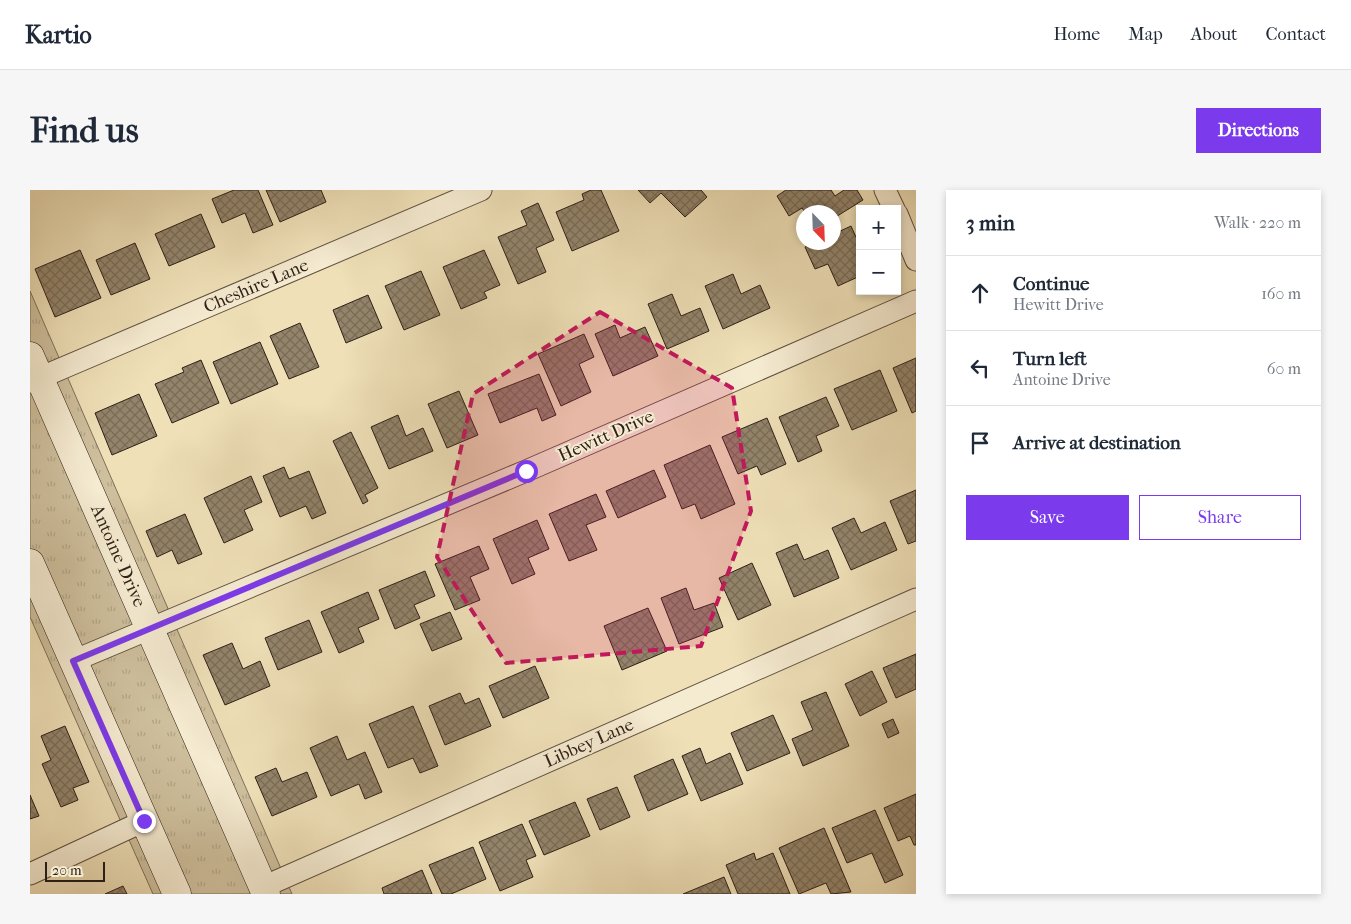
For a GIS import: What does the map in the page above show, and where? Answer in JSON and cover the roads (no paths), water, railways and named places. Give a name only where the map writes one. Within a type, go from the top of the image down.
[{"type":"main road","name":"Antoine Drive","points":[[33,372],[150,628],[264,891]]},
{"type":"main road","points":[[30,563],[177,894]]},
{"type":"street","name":"Cheshire Lane","points":[[33,372],[481,190]]},
{"type":"street","points":[[885,190],[892,205]]},
{"type":"street","points":[[901,224],[916,260]]},
{"type":"street","name":"Hewitt Drive","points":[[73,661],[526,471],[916,301]]},
{"type":"street","name":"Libbey Lane","points":[[264,891],[916,599]]},
{"type":"street","points":[[30,874],[144,821]]}]
